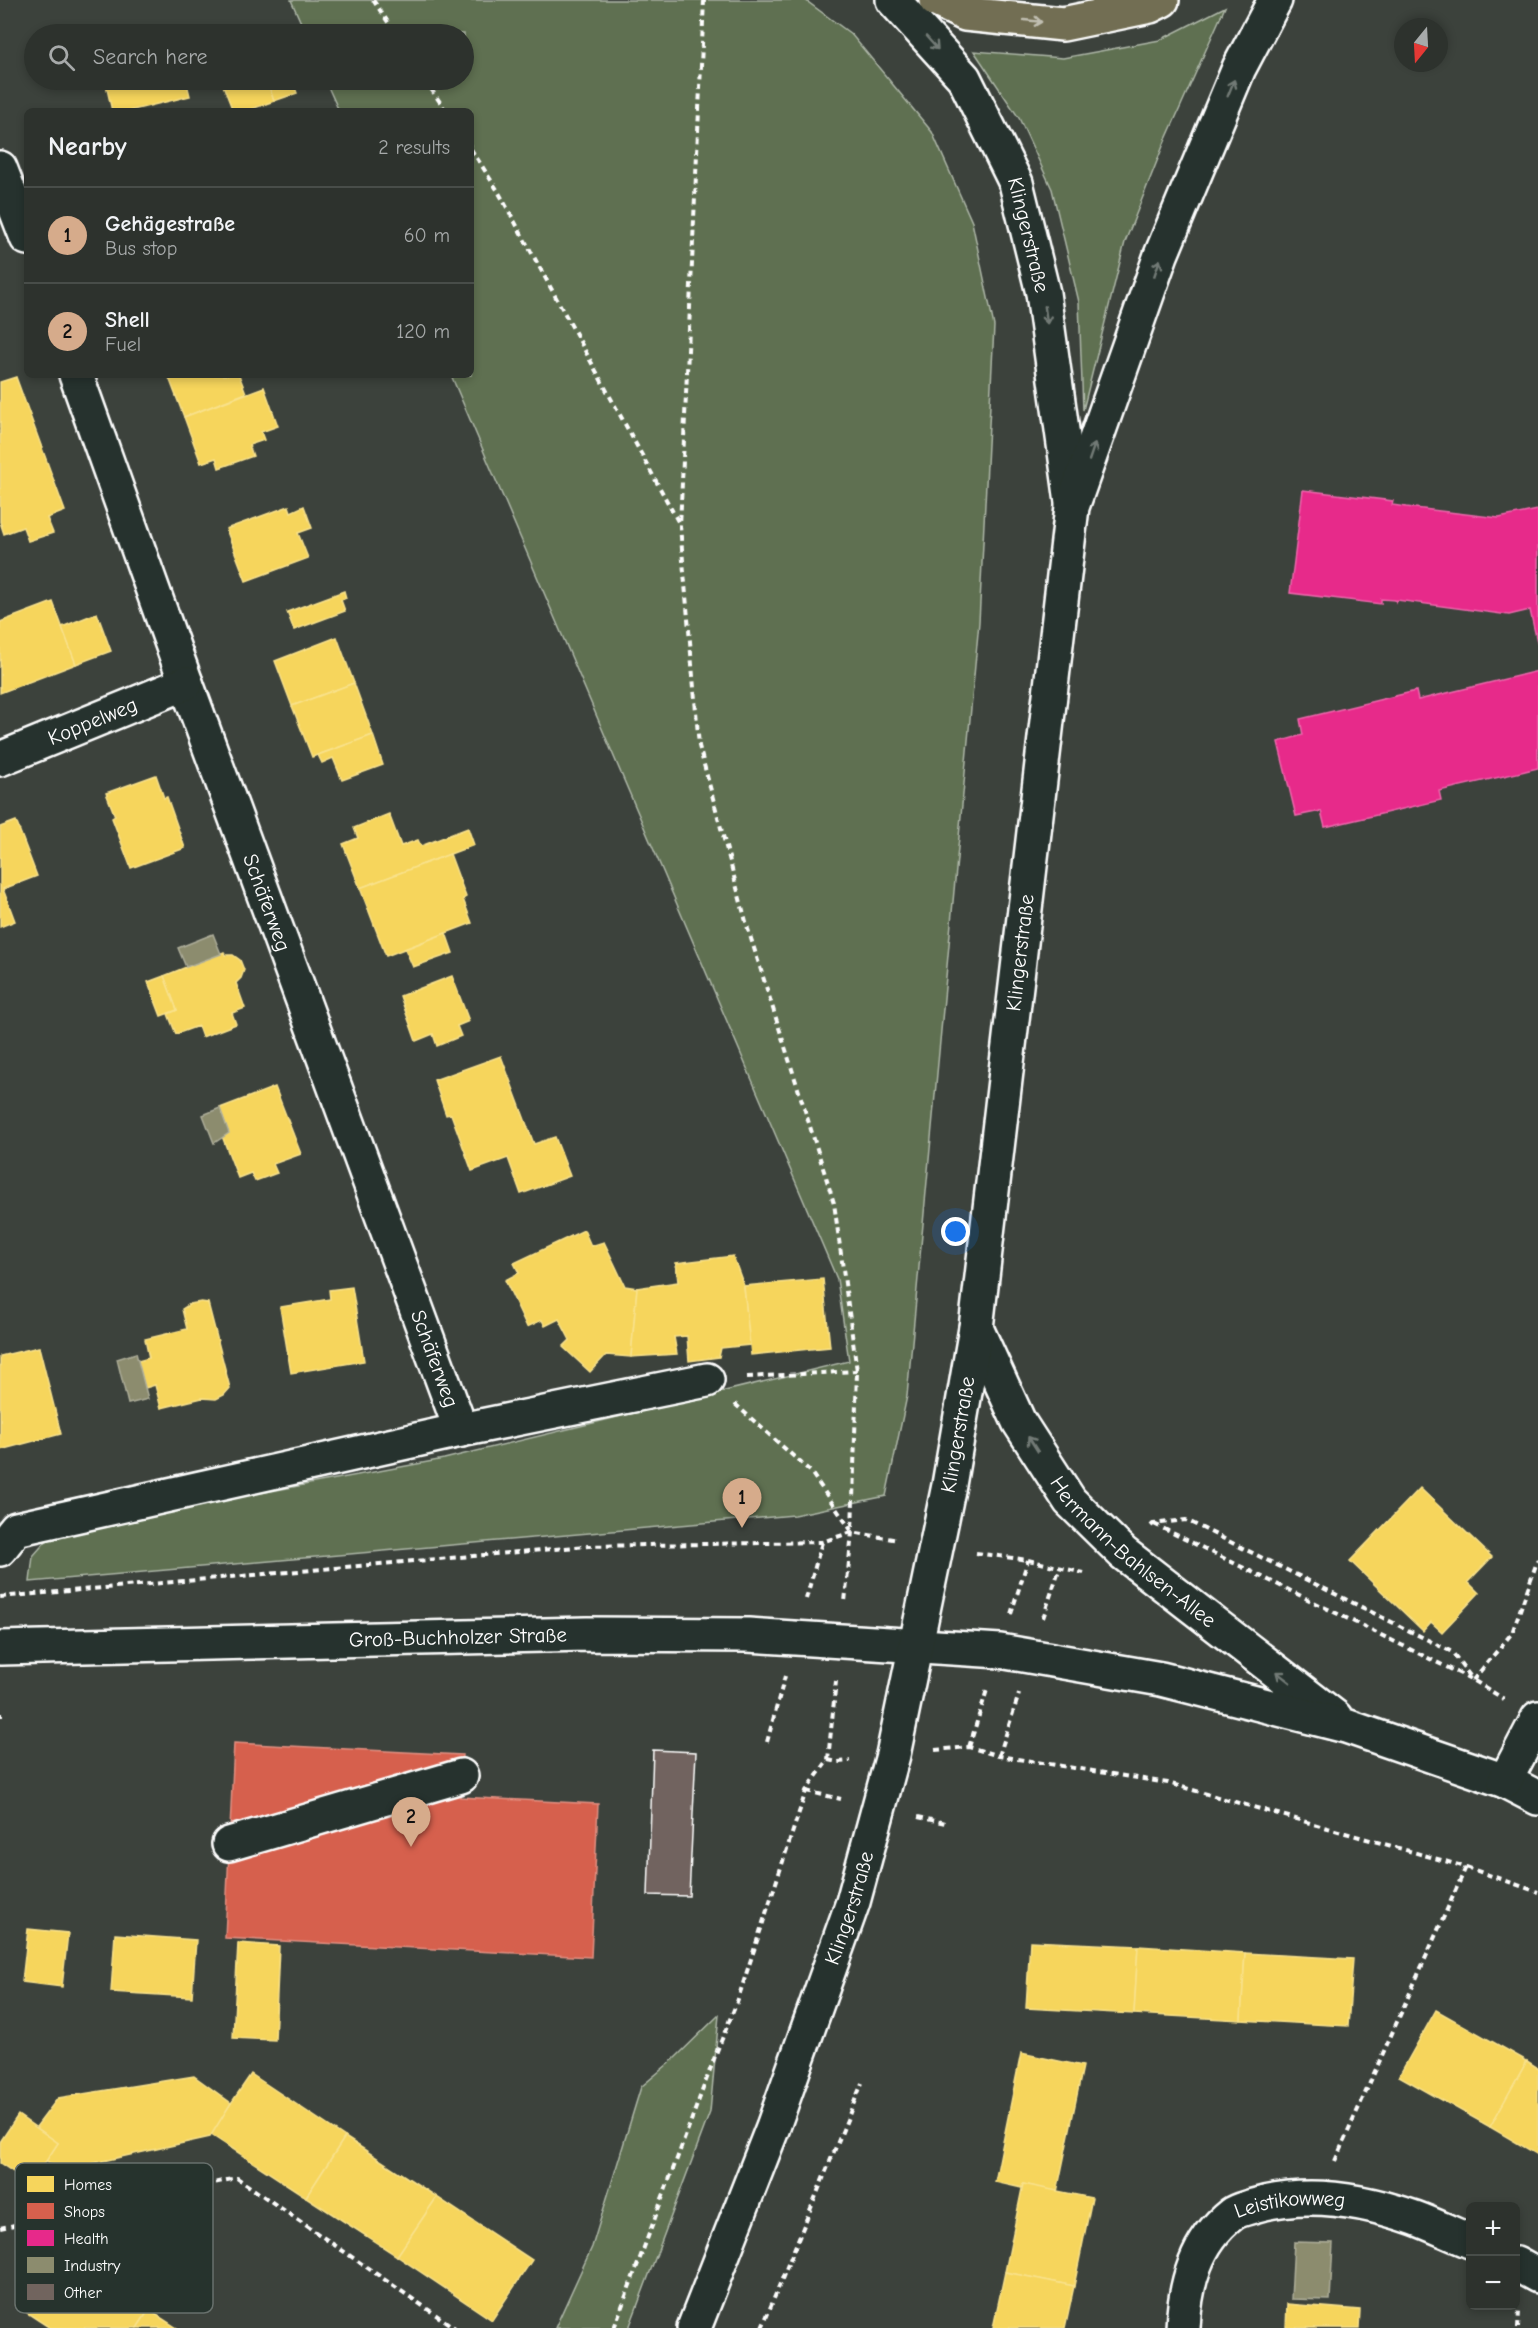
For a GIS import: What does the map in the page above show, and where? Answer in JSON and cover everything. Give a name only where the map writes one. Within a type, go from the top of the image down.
[{"type":"main road","points":[[936,0],[965,14],[1063,24],[1150,6],[1162,0]]},
{"type":"street","name":"Klingerstraße","points":[[893,0],[964,78],[1016,183],[1043,293],[1072,507]]},
{"type":"street","name":"Klingerstraße","points":[[694,2328],[780,2108],[853,1902],[892,1755],[950,1485],[976,1328],[1072,507],[1161,255],[1239,68],[1275,0]]},
{"type":"street","points":[[0,168],[24,230]]},
{"type":"street","name":"Schäferweg","points":[[77,378],[186,683],[461,1430]]},
{"type":"street","name":"Koppelweg","points":[[0,759],[186,683]]},
{"type":"street","name":"Hermann-Bahlsen-Allee","points":[[976,1328],[1019,1422],[1070,1501],[1123,1553],[1346,1725]]},
{"type":"street","points":[[0,1549],[16,1528],[461,1430],[708,1380]]},
{"type":"street","name":"Groß-Buchholzer Straße","points":[[0,1648],[587,1634],[748,1635],[916,1646]]},
{"type":"street","name":"Hermann-Bahlsen-Allee","points":[[916,1646],[1000,1651],[1161,1679],[1346,1725],[1505,1781],[1538,1798]]},
{"type":"street","points":[[1505,1781],[1538,1718]]},
{"type":"street","points":[[229,1844],[461,1776]]},
{"type":"street","name":"Leistikowweg","points":[[1183,2328],[1184,2306],[1190,2274],[1204,2243],[1233,2212],[1274,2200],[1319,2197],[1381,2208],[1415,2218],[1466,2239]]},
{"type":"street","points":[[1520,2267],[1538,2276]]},
{"type":"path","points":[[373,0],[389,24]]},
{"type":"path","points":[[614,2328],[712,2062],[737,2002],[806,1791],[828,1760],[852,1532],[856,1371],[834,1203],[748,929],[699,746],[680,526],[704,0]]},
{"type":"path","points":[[432,90],[444,108]]},
{"type":"path","points":[[474,154],[498,191],[680,526]]},
{"type":"path","points":[[708,1380],[856,1371]]},
{"type":"path","points":[[708,1380],[810,1471],[852,1532]]},
{"type":"path","points":[[1186,1520],[1452,1652],[1473,1680],[1153,1524],[1186,1520]]},
{"type":"path","points":[[0,1597],[588,1546],[822,1542],[852,1532]]},
{"type":"path","points":[[1473,1680],[1512,1633],[1538,1559]]},
{"type":"path","points":[[1090,1574],[1028,1560],[969,1747],[999,1756],[1168,1783],[1466,1867],[1538,1892]]},
{"type":"path","points":[[1319,2197],[1466,1867]]},
{"type":"path","points":[[762,2328],[862,2083]]},
{"type":"path","points":[[213,2183],[237,2178],[455,2328]]},
{"type":"path","points":[[0,2228],[15,2225]]},
{"type":"green space","points":[[291,0],[805,0],[851,34],[932,132],[972,222],[994,326],[979,622],[907,1396],[886,1496],[794,1515],[30,1582],[33,1556],[55,1531],[444,1459],[849,1361],[837,1279],[452,378],[474,378],[474,108],[338,108],[330,90],[474,90],[474,24],[302,24]]},
{"type":"green space","points":[[1225,7],[1163,146],[1125,242],[1083,410],[1079,302],[1052,189],[1019,118],[974,51],[1063,58],[1160,40]]},
{"type":"green space","points":[[719,2015],[710,2112],[629,2328],[555,2328],[592,2247],[641,2087],[674,2059]]},
{"type":"building: Homes","points":[[107,90],[188,90],[190,96],[141,108],[111,108]]},
{"type":"building: Homes","points":[[225,90],[270,90],[274,101],[254,108],[232,108]]},
{"type":"building: Homes","points":[[270,90],[296,90],[297,93],[274,101]]},
{"type":"building: Homes","points":[[16,377],[65,511],[47,518],[53,533],[28,541],[23,527],[4,534],[0,522],[0,382]]},
{"type":"building: Homes","points":[[169,378],[240,378],[246,393],[184,417]]},
{"type":"building: Homes","points":[[264,387],[278,426],[261,432],[264,440],[249,445],[253,456],[219,468],[216,458],[201,463],[184,417]]},
{"type":"building: Homes","points":[[289,506],[291,512],[304,506],[312,528],[298,533],[308,558],[246,581],[226,529]]},
{"type":"building: Homes","points":[[344,591],[346,598],[341,600],[345,611],[294,630],[287,612]]},
{"type":"building: Homes","points":[[53,602],[76,664],[0,693],[0,622]]},
{"type":"building: Homes","points":[[97,613],[111,651],[76,664],[62,627]]},
{"type":"building: Homes","points":[[337,637],[354,683],[292,706],[275,661]]},
{"type":"building: Homes","points":[[354,683],[373,735],[312,757],[292,706]]},
{"type":"building: Homes","points":[[373,735],[383,765],[342,780],[333,758],[322,763],[318,755]]},
{"type":"building: Homes","points":[[156,775],[164,798],[167,797],[185,848],[131,868],[112,818],[115,816],[106,793]]},
{"type":"building: Homes","points":[[389,814],[401,846],[418,840],[421,846],[468,828],[474,845],[360,888],[343,844],[358,838],[354,828]]},
{"type":"building: Homes","points":[[16,821],[37,876],[3,889],[15,921],[0,927],[0,827]]},
{"type":"building: Homes","points":[[450,854],[466,897],[463,899],[472,923],[386,956],[360,888]]},
{"type":"building: Homes","points":[[446,933],[453,953],[413,967],[405,949]]},
{"type":"building: Homes","points":[[224,952],[225,955],[233,955],[240,960],[244,970],[236,983],[245,1008],[232,1013],[236,1024],[202,1037],[198,1026],[176,1034],[168,1014],[177,1010],[164,976]]},
{"type":"building: Homes","points":[[164,976],[177,1010],[161,1016],[148,982]]},
{"type":"building: Homes","points":[[452,976],[469,1021],[457,1026],[461,1036],[437,1046],[433,1034],[416,1041],[400,996]]},
{"type":"building: Homes","points":[[501,1056],[534,1144],[555,1137],[570,1176],[521,1194],[508,1158],[472,1171],[451,1114],[446,1115],[434,1080]]},
{"type":"building: Homes","points":[[275,1087],[301,1154],[273,1164],[277,1173],[255,1181],[251,1173],[238,1178],[222,1136],[229,1133],[220,1108]]},
{"type":"building: Homes","points":[[584,1230],[591,1246],[604,1242],[625,1286],[637,1288],[631,1357],[606,1355],[590,1372],[563,1347],[570,1340],[559,1319],[545,1326],[542,1320],[527,1327],[505,1280],[519,1273],[514,1263]]},
{"type":"building: Homes","points":[[733,1256],[744,1286],[750,1345],[721,1348],[719,1357],[689,1361],[687,1336],[674,1337],[677,1354],[631,1357],[637,1288],[678,1282],[676,1263]]},
{"type":"building: Homes","points":[[823,1279],[830,1347],[751,1355],[744,1286]]},
{"type":"building: Homes","points":[[352,1287],[364,1361],[291,1373],[280,1307],[330,1299],[329,1290]]},
{"type":"building: Homes","points":[[208,1303],[230,1388],[216,1399],[202,1398],[161,1408],[155,1385],[145,1388],[138,1361],[149,1358],[145,1339],[187,1329],[182,1309],[190,1304]]},
{"type":"building: Homes","points":[[39,1347],[61,1434],[0,1450],[0,1356]]},
{"type":"building: Homes","points":[[1420,1488],[1492,1557],[1468,1582],[1479,1593],[1442,1632],[1431,1622],[1423,1631],[1350,1561]]},
{"type":"building: Homes","points":[[28,1929],[68,1933],[62,1987],[22,1982]]},
{"type":"building: Homes","points":[[115,1934],[196,1940],[192,1997],[111,1992]]},
{"type":"building: Homes","points":[[1030,1941],[1138,1946],[1134,2014],[1026,2008]]},
{"type":"building: Homes","points":[[238,1943],[279,1946],[275,2040],[233,2038]]},
{"type":"building: Homes","points":[[1138,1946],[1245,1953],[1241,2020],[1134,2014]]},
{"type":"building: Homes","points":[[1245,1953],[1353,1959],[1348,2026],[1241,2020]]},
{"type":"building: Homes","points":[[1436,2010],[1527,2061],[1490,2127],[1399,2076]]},
{"type":"building: Homes","points":[[1021,2053],[1083,2066],[1057,2192],[1023,2184],[1022,2188],[995,2182]]},
{"type":"building: Homes","points":[[1527,2061],[1538,2068],[1538,2155],[1490,2127]]},
{"type":"building: Homes","points":[[251,2074],[345,2137],[306,2197],[210,2134]]},
{"type":"building: Homes","points":[[194,2076],[231,2103],[210,2137],[94,2163],[50,2163],[46,2161],[58,2143],[36,2127],[58,2098]]},
{"type":"building: Homes","points":[[18,2115],[58,2143],[45,2163],[15,2163],[15,2173],[0,2163],[0,2142]]},
{"type":"building: Homes","points":[[345,2137],[437,2197],[397,2256],[306,2197]]},
{"type":"building: Homes","points":[[1023,2184],[1092,2198],[1074,2286],[1005,2272]]},
{"type":"building: Homes","points":[[437,2197],[532,2260],[492,2320],[397,2256]]},
{"type":"building: Homes","points":[[1005,2272],[1074,2286],[1065,2328],[993,2328]]},
{"type":"building: Homes","points":[[1287,2304],[1360,2310],[1359,2328],[1286,2328]]},
{"type":"building: Homes","points":[[27,2313],[147,2313],[137,2328],[50,2328]]},
{"type":"building: Homes","points":[[147,2313],[154,2313],[177,2328],[137,2328]]},
{"type":"building: Shops","points":[[234,1743],[462,1755],[460,1797],[598,1804],[591,1957],[225,1938]]},
{"type":"building: Health","points":[[1303,490],[1393,501],[1392,505],[1499,518],[1538,510],[1538,646],[1530,610],[1509,615],[1397,600],[1396,602],[1381,599],[1381,604],[1290,593]]},
{"type":"building: Health","points":[[1538,671],[1538,768],[1439,791],[1441,800],[1325,827],[1321,811],[1296,816],[1278,742],[1303,735],[1300,719],[1416,691],[1418,700]]},
{"type":"building: Industry","points":[[213,934],[221,954],[186,967],[178,948]]},
{"type":"building: Industry","points":[[220,1108],[229,1133],[214,1143],[203,1115]]},
{"type":"building: Industry","points":[[136,1353],[148,1399],[128,1404],[117,1359]]},
{"type":"building: Industry","points":[[1294,2242],[1333,2243],[1330,2300],[1291,2299]]},
{"type":"building: Other","points":[[653,1750],[696,1752],[689,1896],[648,1895]]},
{"type":"place","name":"Gehägestraße","points":[[742,1528]]},
{"type":"place","name":"Shell","points":[[411,1847]]}]
